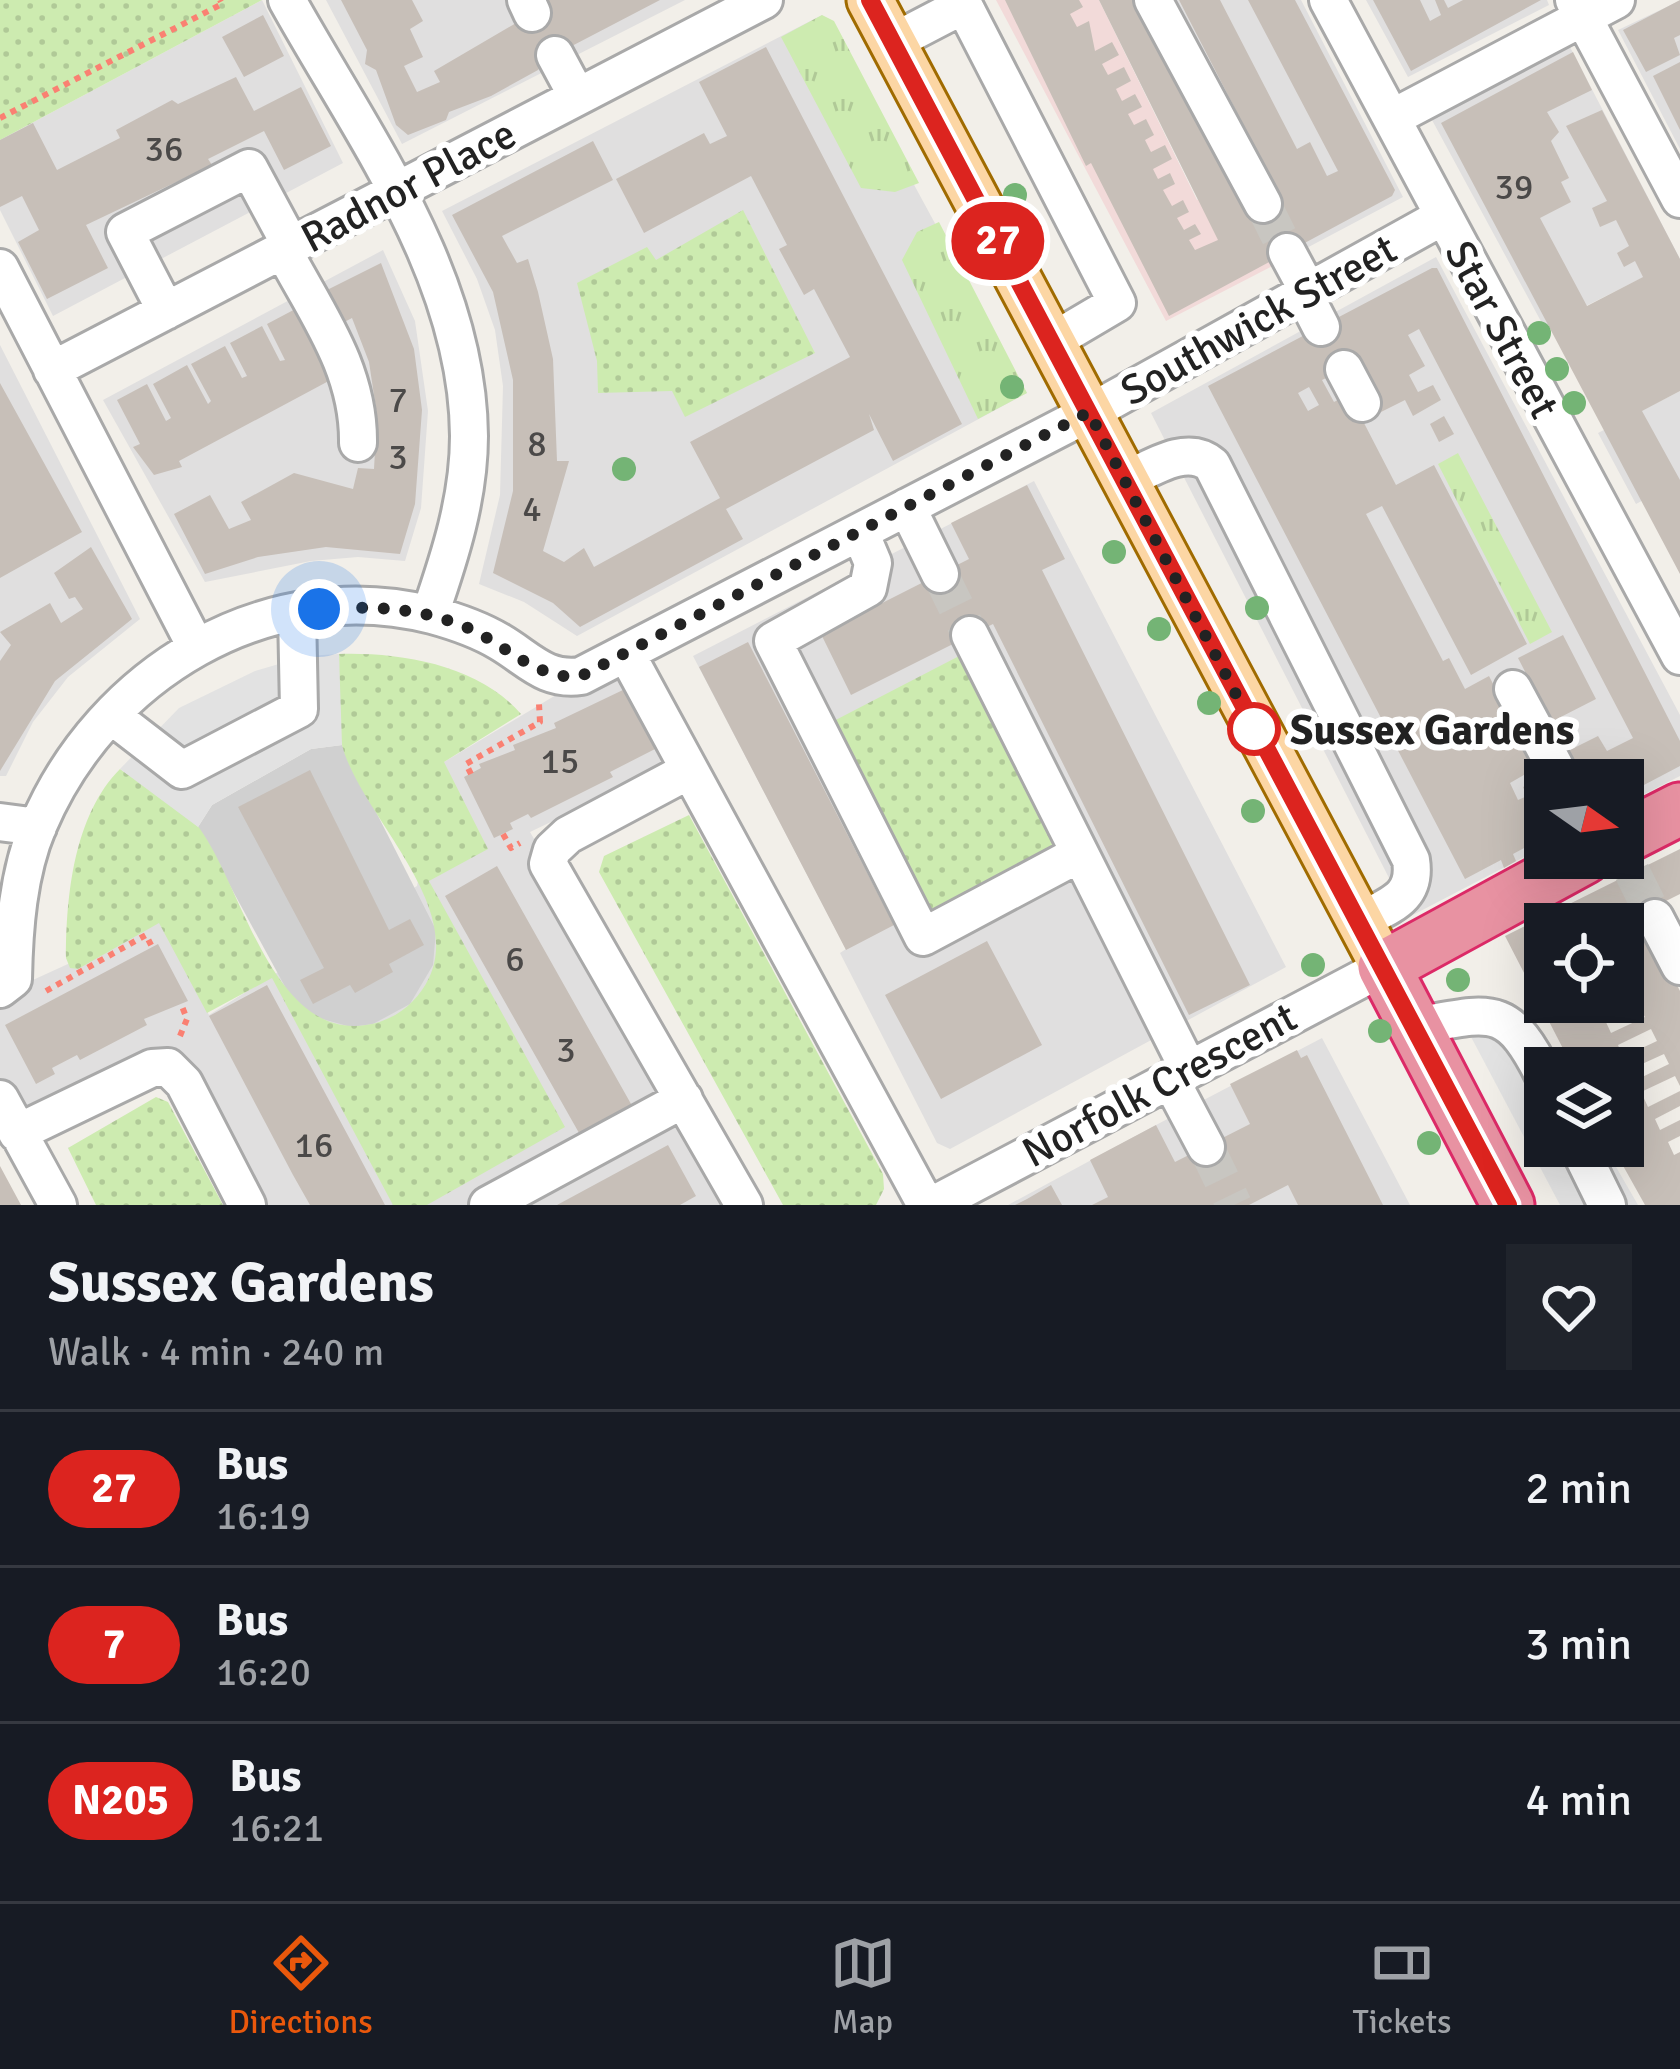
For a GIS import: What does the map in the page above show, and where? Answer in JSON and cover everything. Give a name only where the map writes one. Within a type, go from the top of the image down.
[{"type":"highway","points":[[1644,839],[1680,808]]},
{"type":"highway","points":[[1508,1205],[1384,967],[1545,879]]},
{"type":"main road","points":[[870,0],[1384,967]]},
{"type":"street","points":[[287,0],[442,285],[466,390],[469,435],[461,514],[430,614]]},
{"type":"street","name":"Radnor Place","points":[[52,370],[764,0]]},
{"type":"street","points":[[1153,0],[1263,204]]},
{"type":"street","name":"Star Street","points":[[1328,0],[1680,656]]},
{"type":"street","points":[[1392,118],[1578,9],[1616,0]]},
{"type":"street","points":[[892,42],[963,2],[1117,303],[1052,342]]},
{"type":"street","points":[[1578,9],[1680,199]]},
{"type":"street","points":[[555,55],[577,96]]},
{"type":"street","points":[[166,311],[125,232],[250,167],[359,400],[358,443]]},
{"type":"street","name":"Southwick Street","points":[[538,670],[581,676],[1089,412],[1442,217]]},
{"type":"street","points":[[1288,252],[1322,327]]},
{"type":"street","points":[[0,268],[195,645]]},
{"type":"street","points":[[1344,369],[1362,404]]},
{"type":"street","points":[[1124,481],[1182,456],[1203,457],[1212,465],[1411,860],[1414,879],[1408,894],[1360,921]]},
{"type":"street","points":[[907,507],[940,574]]},
{"type":"street","points":[[860,532],[873,562],[868,588],[773,641],[923,937],[1078,854]]},
{"type":"street","points":[[6,984],[22,886],[38,827],[73,766],[112,716],[152,674],[195,645],[297,613],[377,608],[430,614],[500,642],[538,670]]},
{"type":"street","points":[[112,716],[182,770],[299,709],[297,613]]},
{"type":"street","points":[[970,635],[1179,1073],[1206,1147]]},
{"type":"street","points":[[626,653],[930,1205]]},
{"type":"street","points":[[1514,689],[1551,759]]},
{"type":"street","points":[[688,770],[568,835],[552,850],[548,864],[684,1099],[733,1202]]},
{"type":"street","points":[[0,823],[38,827]]},
{"type":"street","points":[[1655,918],[1680,966]]},
{"type":"street","name":"Norfolk Crescent","points":[[930,1205],[1325,995],[1360,984],[1384,967]]},
{"type":"street","points":[[1416,1026],[1480,1015],[1501,1019],[1522,1031],[1530,1047]]},
{"type":"street","points":[[17,1133],[152,1067],[168,1067],[184,1083],[247,1205]]},
{"type":"street","points":[[0,1099],[58,1205]]},
{"type":"street","points":[[488,1205],[684,1099]]},
{"type":"street","points":[[1589,1167],[1607,1205]]},
{"type":"path","points":[[0,118],[222,4],[220,0]]},
{"type":"path","points":[[471,773],[466,764],[540,722],[538,670]]},
{"type":"path","points":[[6,984],[44,992],[146,935],[152,947]]},
{"type":"shaded area","points":[[262,0],[343,163],[53,316],[0,210],[0,140]]},
{"type":"shaded area","points":[[326,0],[685,0],[402,144]]},
{"type":"shaded area","points":[[996,0],[1099,0],[1197,200],[1240,176],[1284,260],[1166,321]]},
{"type":"shaded area","points":[[1099,0],[1301,0],[1403,197],[1284,260],[1198,200]]},
{"type":"shaded area","points":[[1366,0],[1547,0],[1549,5],[1408,77]]},
{"type":"shaded area","points":[[1675,3],[1680,13],[1680,149],[1618,30]]},
{"type":"shaded area","points":[[822,15],[1027,393],[577,636],[524,602],[479,584],[500,495],[503,386],[495,330],[477,279],[442,211]]},
{"type":"shaded area","points":[[1570,47],[1680,259],[1544,327],[1432,120]]},
{"type":"shaded area","points":[[383,250],[415,321],[428,411],[421,508],[405,561],[358,557],[311,561],[205,582],[103,400]]},
{"type":"shaded area","points":[[1436,257],[1680,715],[1680,776],[1644,794],[1644,759],[1524,759],[1524,857],[1409,917],[1151,413]]},
{"type":"shaded area","points":[[0,345],[140,619],[68,677],[33,722],[6,776],[0,776]]},
{"type":"shaded area","points":[[1680,391],[1680,480],[1636,504],[1598,433]]},
{"type":"shaded area","points":[[1034,481],[1286,967],[950,1149],[937,1143],[840,953],[846,949],[693,656]]},
{"type":"shaded area","points":[[626,653],[682,759],[530,832],[746,1205],[254,1205],[180,1059],[17,1133],[0,1099],[0,995],[160,922],[209,1015],[417,886],[444,762]]},
{"type":"shaded area","points":[[339,654],[342,745],[311,749],[212,805],[198,827],[120,769],[179,708],[255,671],[306,656]]},
{"type":"shaded area","points":[[342,745],[436,930],[433,965],[410,1004],[373,1024],[351,1027],[315,1017],[289,994],[198,827],[212,805],[311,749]]},
{"type":"shaded area","points":[[1461,1018],[1522,1031],[1537,1027],[1548,1047],[1524,1047],[1524,1137]]},
{"type":"shaded area","points":[[1322,1038],[1410,1205],[1008,1205],[1156,1125]]},
{"type":"shaded area","points":[[1540,1167],[1616,1167],[1638,1205],[1560,1205]]},
{"type":"green space","points":[[0,0],[262,0],[0,140]]},
{"type":"green space","points":[[822,15],[834,21],[919,183],[895,192],[861,188],[781,37]]},
{"type":"green space","points":[[743,210],[815,353],[685,417],[672,391],[598,393],[597,361],[577,283],[647,247],[656,260]]},
{"type":"green space","points":[[939,222],[1027,393],[978,419],[902,260],[917,232]]},
{"type":"green space","points":[[1458,453],[1552,632],[1530,644],[1438,464]]},
{"type":"green space","points":[[339,654],[437,665],[483,684],[521,714],[444,762],[488,849],[429,881],[565,1127],[427,1205],[393,1205],[272,978],[207,1013],[159,923],[78,969],[70,968],[66,958],[71,883],[83,833],[104,788],[120,769],[173,804],[200,829],[264,955],[307,1009],[334,1023],[366,1025],[395,1015],[418,995],[429,978],[436,949],[433,920],[422,890],[352,772],[342,745]]},
{"type":"green space","points":[[963,654],[1064,850],[927,921],[826,725]]},
{"type":"green space","points":[[689,815],[883,1174],[884,1189],[876,1205],[783,1205],[599,872],[604,856]]},
{"type":"green space","points":[[156,1097],[168,1102],[223,1205],[96,1205],[68,1148]]},
{"type":"building","points":[[341,0],[412,0],[423,21],[410,29],[423,57],[404,66],[417,92],[440,82],[434,71],[540,9],[536,0],[660,0],[545,60],[538,70],[491,96],[408,135],[396,125],[376,70],[365,64],[367,50]]},
{"type":"building","points":[[1005,0],[1079,0],[1083,7],[1070,14],[1077,27],[1089,21],[1095,51],[1112,42],[1119,55],[1102,64],[1108,75],[1124,67],[1131,81],[1116,89],[1122,101],[1135,94],[1142,107],[1128,114],[1134,125],[1146,119],[1154,135],[1145,140],[1151,152],[1165,145],[1172,159],[1153,169],[1158,179],[1170,173],[1175,184],[1163,190],[1172,206],[1183,200],[1189,212],[1177,218],[1184,230],[1195,224],[1201,234],[1189,240],[1195,250],[1218,240],[1099,0],[1136,0],[1231,184],[1238,185],[1264,165],[1179,0],[1220,0],[1297,149],[1310,142],[1327,176],[1338,171],[1248,0],[1295,0],[1395,190],[1392,196],[1169,316],[1091,163],[1086,166]]},
{"type":"building","points":[[1373,0],[1420,0],[1430,21],[1441,15],[1435,0],[1444,0],[1448,8],[1463,0],[1541,0],[1411,71]]},
{"type":"building","points":[[1680,0],[1680,35],[1674,38],[1680,55],[1646,72],[1623,30]]},
{"type":"building","points":[[263,15],[284,56],[244,77],[222,37]]},
{"type":"building","points":[[766,47],[962,424],[893,461],[869,414],[874,430],[726,509],[743,539],[580,627],[553,603],[493,573],[513,491],[513,380],[493,292],[452,215],[593,141],[613,180],[502,236],[517,263],[528,259],[538,292],[553,359],[557,461],[569,461],[543,551],[564,562],[584,548],[594,567],[720,498],[690,442],[850,357],[814,289],[804,295],[779,249],[787,245],[751,176],[644,233],[616,179],[704,133],[710,144],[727,136],[699,82]]},
{"type":"building","points":[[1573,52],[1592,90],[1547,112],[1559,132],[1551,141],[1569,178],[1561,182],[1571,202],[1540,218],[1587,306],[1643,277],[1635,261],[1624,267],[1617,253],[1629,246],[1616,220],[1600,227],[1592,208],[1607,201],[1566,126],[1602,110],[1680,259],[1680,391],[1642,411],[1680,480],[1680,574],[1441,123]]},
{"type":"building","points":[[1680,62],[1680,130],[1653,76]]},
{"type":"building","points":[[236,77],[254,111],[301,87],[331,146],[284,170],[264,131],[208,159],[212,165],[86,225],[108,268],[47,299],[18,242],[39,230],[22,196],[0,207],[0,140],[33,123],[57,170],[120,138],[116,130],[172,100],[178,104]]},
{"type":"building","points":[[381,263],[414,349],[422,410],[415,504],[400,554],[326,547],[258,557],[205,574],[174,514],[210,495],[229,529],[251,520],[241,502],[294,473],[353,489],[358,468],[374,469],[377,415],[369,362],[352,318],[333,328],[317,295]]},
{"type":"building","points":[[1432,268],[1437,268],[1680,741],[1680,766],[1644,785],[1644,759],[1560,759],[1598,736],[1607,751],[1633,738],[1419,329],[1408,335],[1425,366],[1409,375],[1418,392],[1433,385],[1441,400],[1413,416],[1405,400],[1379,413],[1355,364],[1322,380],[1334,402],[1349,394],[1396,485],[1434,465],[1527,644],[1471,675],[1382,506],[1366,514],[1443,661],[1449,658],[1465,689],[1489,676],[1531,759],[1524,759],[1524,775],[1510,783],[1518,800],[1524,797],[1524,848],[1504,868],[1501,860],[1465,879],[1208,386]],"holes":[[[1309,387],[1319,405],[1308,411],[1298,393]]]},
{"type":"building","points":[[301,306],[338,376],[179,461],[182,467],[154,475],[133,447],[140,444],[117,400],[147,384],[166,421],[171,418],[153,384],[187,365],[208,404],[211,401],[191,364],[225,346],[242,378],[247,376],[230,343],[262,326],[280,361],[285,360],[267,324]]},
{"type":"building","points":[[0,383],[82,532],[0,578]]},
{"type":"building","points":[[1444,416],[1454,434],[1439,442],[1430,424]]},
{"type":"building","points":[[1027,485],[1065,559],[1042,570],[1250,985],[1189,1015],[993,624],[851,695],[821,634],[969,559],[951,523]]},
{"type":"building","points":[[91,547],[132,619],[55,681],[0,771],[0,661],[11,645],[0,632],[50,603],[61,623],[83,609],[75,597],[69,599],[54,573]]},
{"type":"building","points":[[1563,635],[1596,699],[1551,722],[1518,658]]},
{"type":"building","points":[[748,642],[894,925],[846,950],[699,667]]},
{"type":"building","points":[[625,689],[655,749],[610,772],[613,777],[531,818],[528,814],[510,823],[513,829],[494,838],[464,777],[481,768],[479,764],[515,750],[513,745],[556,728],[554,723]]},
{"type":"building","points":[[310,770],[389,930],[410,919],[424,945],[389,964],[393,972],[355,993],[350,985],[313,1004],[300,980],[324,968],[238,807]]},
{"type":"building","points":[[1680,849],[1680,894],[1656,906],[1661,915],[1644,924],[1644,903],[1571,903],[1620,879],[1644,879],[1644,867]]},
{"type":"building","points":[[497,866],[635,1111],[583,1140],[445,896]]},
{"type":"building","points":[[1524,927],[1524,973],[1505,936]]},
{"type":"building","points":[[1649,930],[1680,991],[1680,1086],[1675,1076],[1644,1091],[1644,1076],[1669,1064],[1664,1054],[1644,1063],[1644,1047],[1657,1041],[1651,1029],[1619,1047],[1562,1047],[1550,1023],[1606,1023],[1611,1033],[1644,1023],[1644,933]]},
{"type":"building","points":[[987,941],[1042,1045],[941,1099],[885,995]]},
{"type":"building","points":[[158,944],[188,1001],[144,1019],[147,1025],[80,1060],[77,1055],[52,1068],[55,1074],[36,1084],[5,1025]]},
{"type":"building","points":[[267,985],[385,1205],[310,1205],[293,1175],[209,1016]]},
{"type":"building","points":[[1297,1050],[1301,1058],[1307,1055],[1383,1205],[1298,1205],[1288,1185],[1249,1205],[1092,1205],[1108,1197],[1090,1160],[1156,1125],[1175,1162],[1250,1124],[1230,1084]]},
{"type":"building","points":[[1680,1091],[1680,1106],[1655,1119],[1660,1130],[1680,1120],[1680,1136],[1668,1142],[1674,1155],[1680,1152],[1680,1205],[1645,1205],[1624,1167],[1644,1167],[1644,1098],[1648,1107]]},
{"type":"building","points":[[668,1145],[696,1196],[680,1205],[557,1205]]},
{"type":"building","points":[[0,1166],[21,1205],[0,1205]]},
{"type":"building","points":[[1051,1185],[1062,1205],[1015,1205],[1027,1199]]},
{"type":"tunnel","points":[[1263,204],[1287,252]]},
{"type":"tunnel","points":[[940,574],[970,635]]},
{"type":"tunnel","points":[[1636,879],[1655,918]]},
{"type":"tunnel","points":[[1206,1147],[1234,1205]]},
{"type":"bus line","name":"27","points":[[870,0],[1508,1205]]},
{"type":"place","name":"Sussex Gardens","points":[[1254,729]]},
{"type":"route","points":[[319,609],[377,608],[430,614],[500,642],[538,670],[567,678],[581,676],[1089,412],[1254,729]]}]
